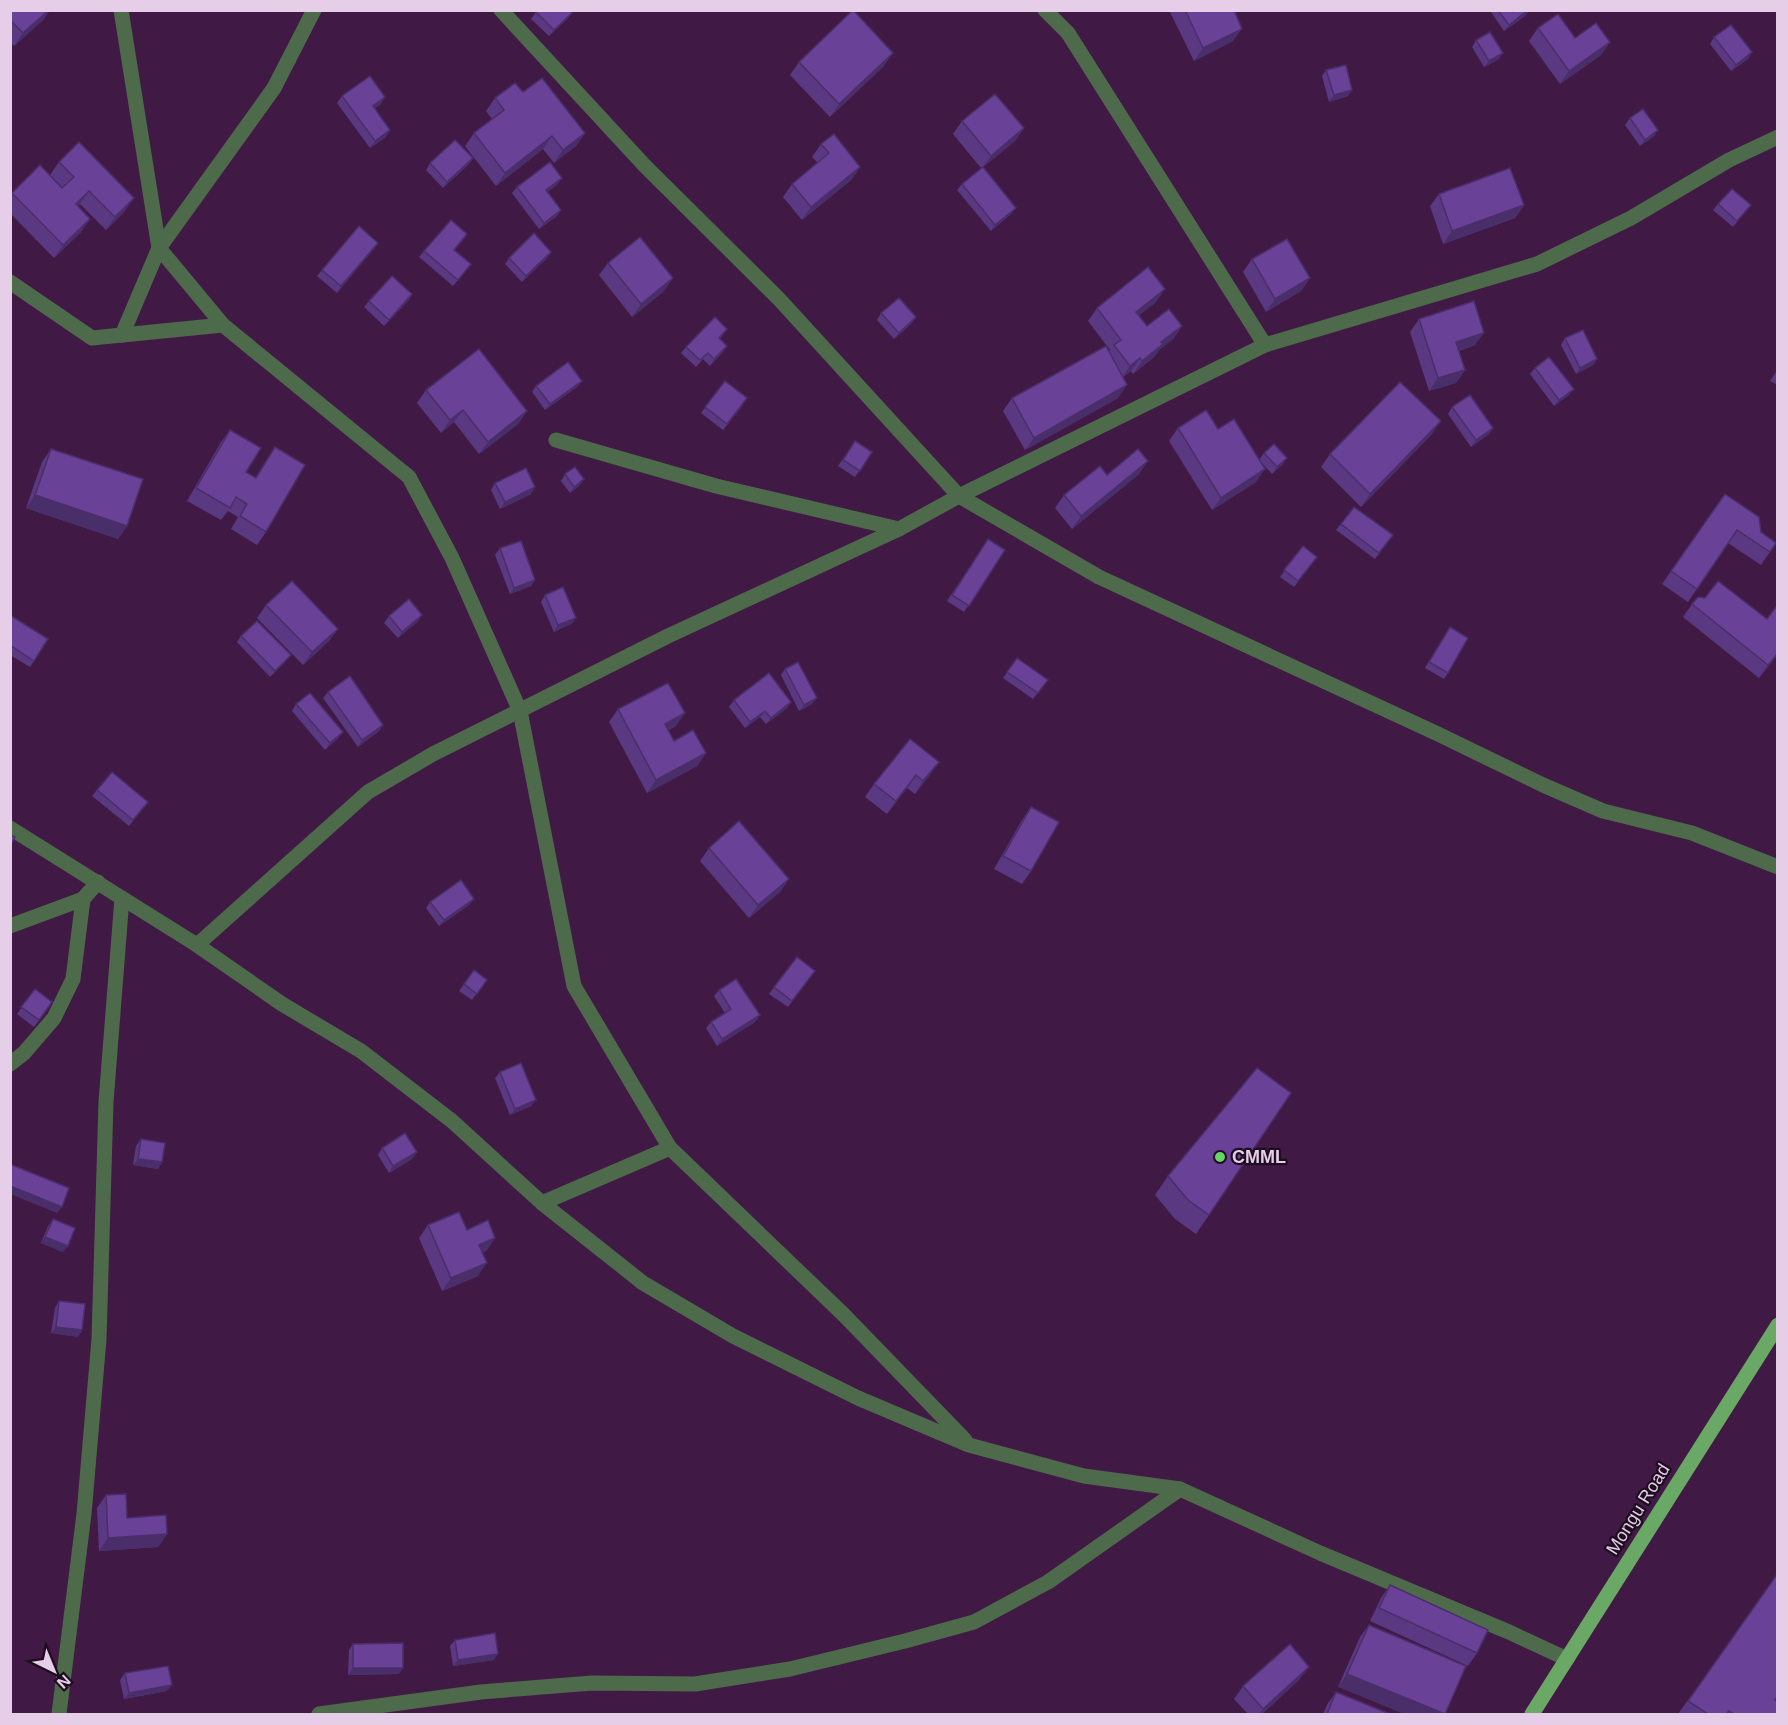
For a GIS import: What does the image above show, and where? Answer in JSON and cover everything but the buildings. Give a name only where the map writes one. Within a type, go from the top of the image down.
[{"type":"main road","name":"Mongu Road","points":[[1532,1714],[1778,1325]]},
{"type":"street","points":[[121,10],[159,248],[223,325],[409,477],[452,558],[520,711],[574,986],[670,1148],[844,1316],[969,1445]]},
{"type":"street","points":[[122,335],[159,248],[274,88],[314,10]]},
{"type":"street","points":[[501,10],[645,166],[780,299],[958,496],[1099,577],[1543,785],[1603,811],[1692,833],[1778,867]]},
{"type":"street","points":[[1045,10],[1068,33],[1265,345]]},
{"type":"street","points":[[197,945],[368,792],[433,754],[668,636],[899,529],[958,496],[1265,345],[1537,264],[1631,218],[1730,160],[1778,137]]},
{"type":"street","points":[[10,282],[92,338],[223,325]]},
{"type":"street","points":[[556,440],[716,486],[899,529]]},
{"type":"street","points":[[10,828],[197,945],[282,1004],[361,1052],[452,1121],[542,1203],[643,1283],[733,1336],[858,1398],[969,1445],[1084,1476],[1180,1489],[1330,1558],[1509,1632],[1567,1659]]},
{"type":"street","points":[[10,926],[83,898],[98,882]]},
{"type":"street","points":[[10,1064],[24,1053],[54,1018],[73,980],[83,898]]},
{"type":"street","points":[[60,1714],[84,1514],[99,1340],[106,1102],[122,898]]},
{"type":"street","points":[[542,1203],[670,1148]]},
{"type":"street","points":[[319,1714],[481,1692],[592,1683],[694,1684],[790,1669],[905,1641],[974,1622],[1048,1582],[1180,1489]]},
{"type":"place","name":"CMML","points":[[1220,1157]]}]
